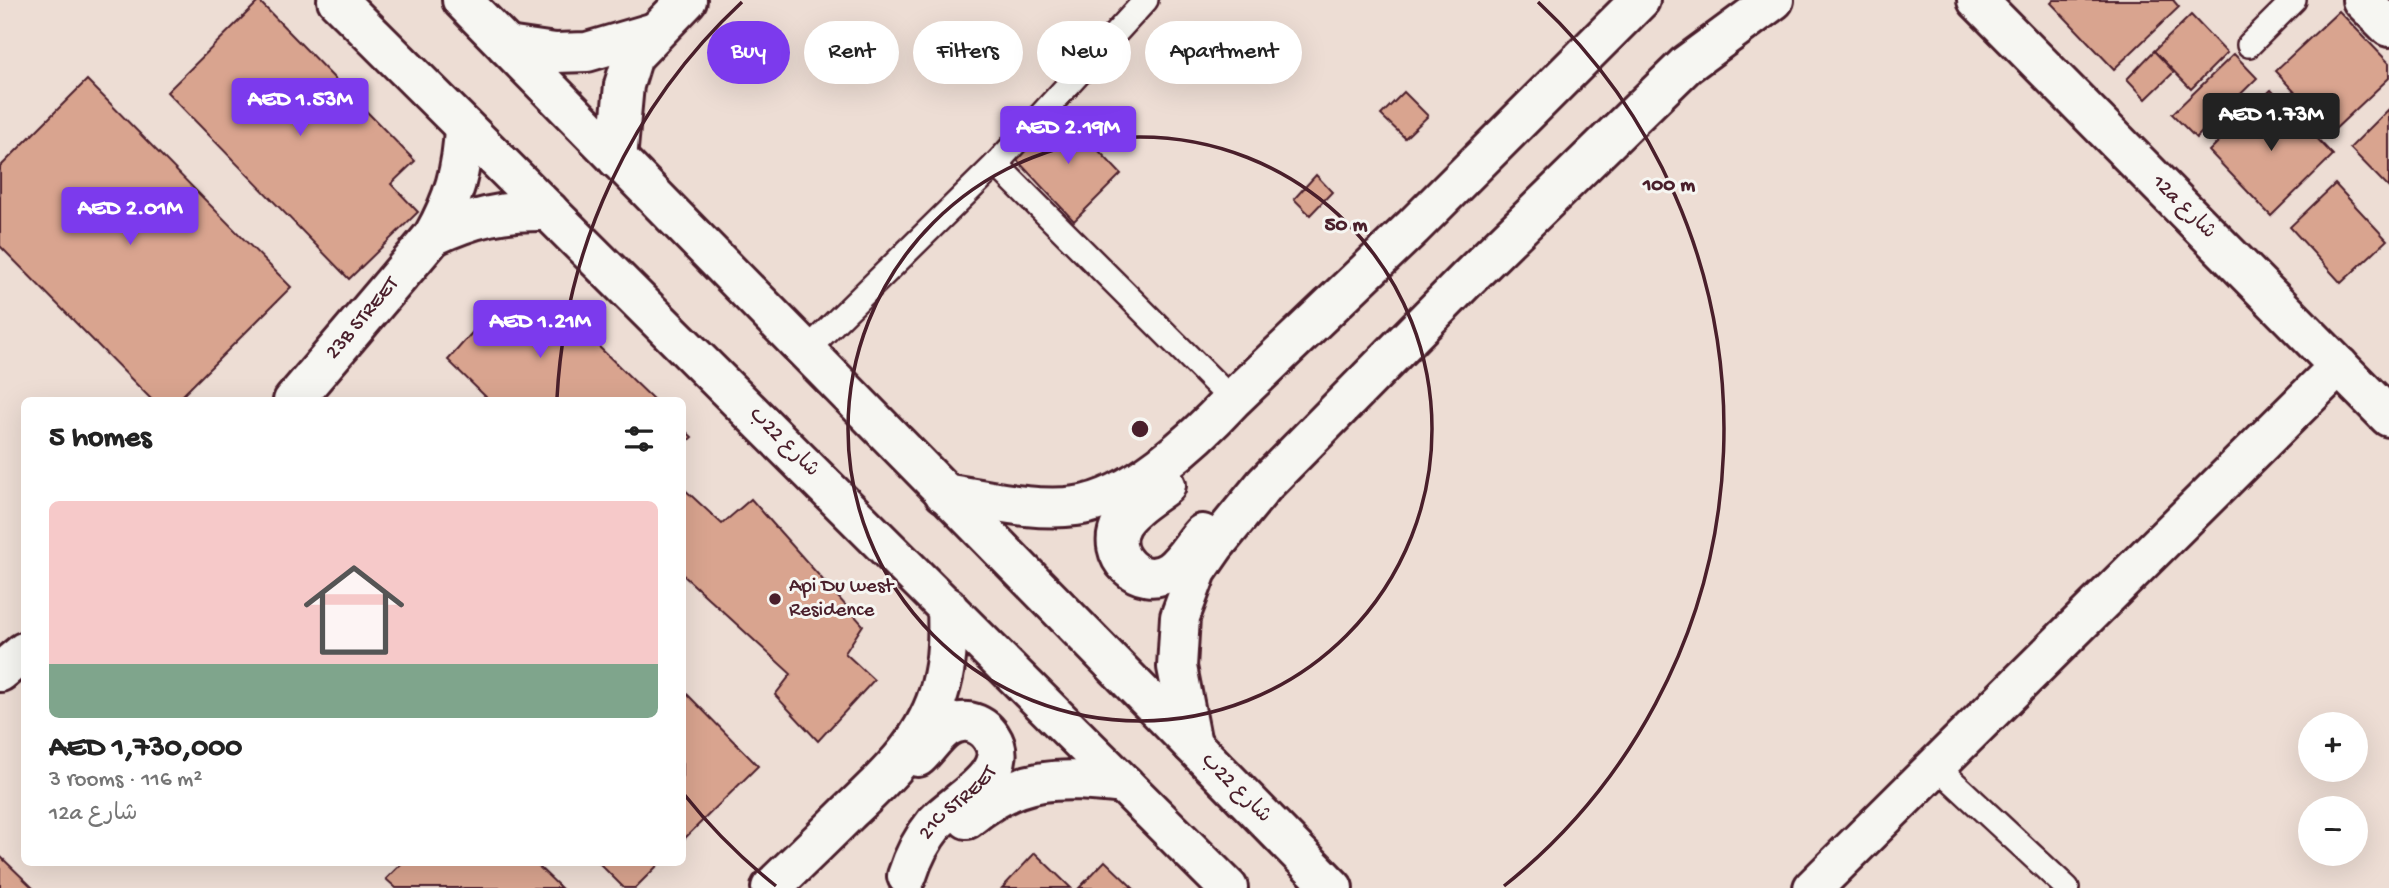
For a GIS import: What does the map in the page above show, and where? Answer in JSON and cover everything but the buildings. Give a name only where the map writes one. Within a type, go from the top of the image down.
[{"type":"street","name":"شارع 22ب","points":[[337,0],[1228,888]]},
{"type":"street","name":"شارع 22ب","points":[[462,0],[1333,888]]},
{"type":"street","points":[[617,159],[624,85],[633,56],[687,0]]},
{"type":"street","points":[[1686,65],[1696,36],[1737,0]]},
{"type":"street","points":[[1192,744],[1177,667],[1180,617],[1197,571],[1215,545],[1265,484],[1467,279],[1686,65],[1774,0]]},
{"type":"street","name":"12a شارع","points":[[1977,0],[2389,417]]},
{"type":"street","points":[[2362,0],[2389,27]]},
{"type":"street","points":[[944,493],[1024,505],[1077,506],[1104,499],[1135,484],[1205,429],[1640,3]]},
{"type":"street","points":[[507,47],[555,53],[587,52],[655,32]]},
{"type":"street","name":"23B STREET","points":[[296,397],[433,236],[447,211],[457,184],[464,128]]},
{"type":"street","name":"23B STREET","points":[[433,236],[489,214],[518,210],[549,211]]},
{"type":"street","points":[[1813,888],[2339,366]]},
{"type":"street","points":[[1205,429],[1199,455],[1191,466],[1122,522],[1116,535],[1116,548],[1131,571],[1144,576],[1158,576],[1170,571],[1236,494],[1265,484]]},
{"type":"street","name":"21C STREET","points":[[771,888],[884,779],[919,737],[941,687],[946,660],[947,606]]},
{"type":"street","points":[[0,672],[21,654]]},
{"type":"street","name":"21C STREET","points":[[884,779],[911,764],[950,724],[975,723],[993,738],[997,749],[992,772],[932,826],[900,882]]},
{"type":"street","name":"21C STREET","points":[[900,882],[969,817],[1006,793],[1047,780],[1069,779],[1124,784]]},
{"type":"lane","points":[[806,351],[996,164],[1146,0]]},
{"type":"lane","points":[[2249,45],[2294,0]]},
{"type":"lane","points":[[996,164],[1233,400]]},
{"type":"lane","points":[[1936,766],[2067,888]]},
{"type":"place","name":"Api Du west Residence","points":[[775,599]]}]
